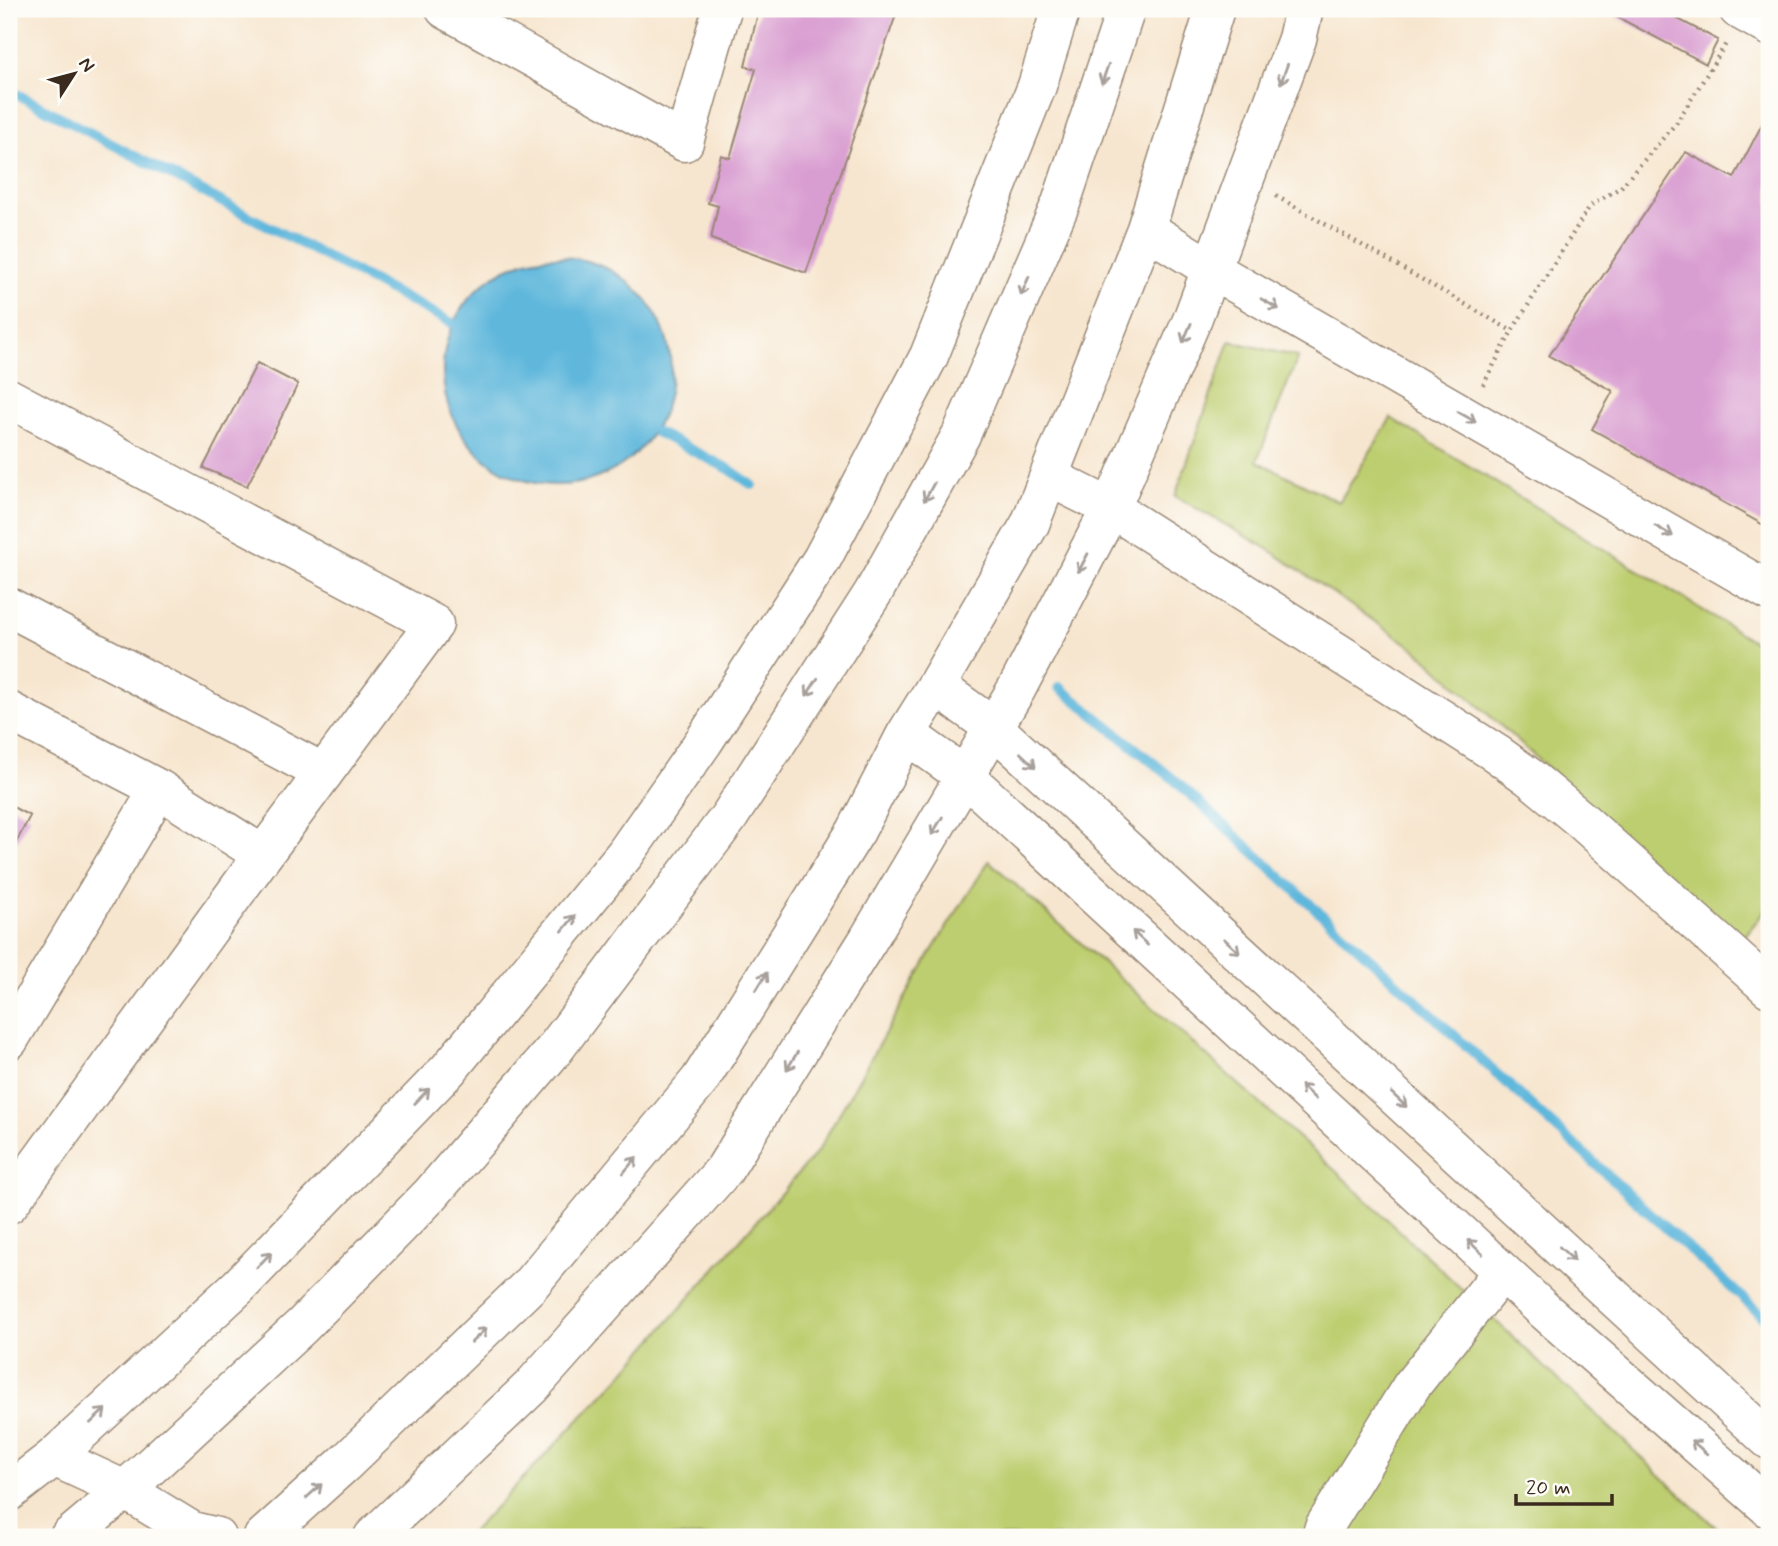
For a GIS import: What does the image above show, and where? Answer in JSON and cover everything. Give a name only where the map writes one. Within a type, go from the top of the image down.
[{"type":"main road","points":[[445,9],[684,142],[722,9]]},
{"type":"main road","points":[[9,1492],[54,1457],[239,1286],[448,1070],[625,854],[705,741],[822,559],[929,356],[1037,86],[1061,9]]},
{"type":"main road","points":[[69,1537],[139,1510],[302,1326],[430,1194],[554,1050],[729,817],[873,593],[961,435],[1061,203],[1126,9]]},
{"type":"main road","points":[[263,1537],[343,1465],[530,1286],[700,1080],[856,831],[906,734],[1030,524],[1146,229],[1215,9]]},
{"type":"main road","points":[[373,1537],[531,1387],[724,1170],[868,940],[967,777],[1111,508],[1192,320],[1297,39],[1304,9]]},
{"type":"main road","points":[[1146,229],[1211,270],[1769,591]]},
{"type":"main road","points":[[9,398],[434,625],[9,1204]]},
{"type":"main road","points":[[1049,477],[1111,508],[1518,769],[1580,819],[1769,988]]},
{"type":"main road","points":[[9,607],[324,773]]},
{"type":"main road","points":[[936,686],[993,727],[1769,1440]]},
{"type":"main road","points":[[9,711],[159,789],[263,855]]},
{"type":"main road","points":[[906,734],[967,777],[1502,1272],[1769,1508]]},
{"type":"main road","points":[[9,1040],[159,789]]},
{"type":"main road","points":[[1321,1537],[1324,1527],[1412,1385],[1502,1272]]},
{"type":"main road","points":[[54,1457],[139,1510],[201,1535]]},
{"type":"path","points":[[1467,417],[1511,331],[1590,206],[1621,187],[1677,122],[1751,16]]},
{"type":"path","points":[[1245,178],[1511,331]]},
{"type":"green space","points":[[1230,341],[1298,357],[1257,461],[1339,502],[1391,418],[1769,651],[1769,906],[1740,942],[1418,651],[1268,549],[1175,496]]},
{"type":"green space","points":[[989,861],[1338,1173],[1726,1537],[467,1537],[620,1377],[818,1151],[933,949]]},
{"type":"water","points":[[568,257],[601,265],[638,290],[663,327],[671,371],[663,415],[638,452],[621,466],[590,481],[546,485],[524,481],[503,472],[469,444],[456,425],[447,404],[443,360],[447,338],[456,317],[484,283],[503,270],[524,261]]},
{"type":"building","points":[[759,9],[898,9],[806,273],[711,239],[718,206],[708,203],[721,155],[730,158],[756,69],[745,66]]},
{"type":"building","points":[[1602,9],[1659,9],[1718,40],[1706,64]]},
{"type":"building","points":[[1769,111],[1769,528],[1592,429],[1613,391],[1549,356],[1686,152],[1734,178]]},
{"type":"building","points":[[257,363],[298,384],[247,486],[203,468]]},
{"type":"building","points":[[9,805],[30,816],[9,856]]},
{"type":"waterway","points":[[9,90],[452,323]]},
{"type":"waterway","points":[[656,432],[729,469],[752,485]]},
{"type":"waterway","points":[[1059,687],[1171,777],[1769,1322]]}]
